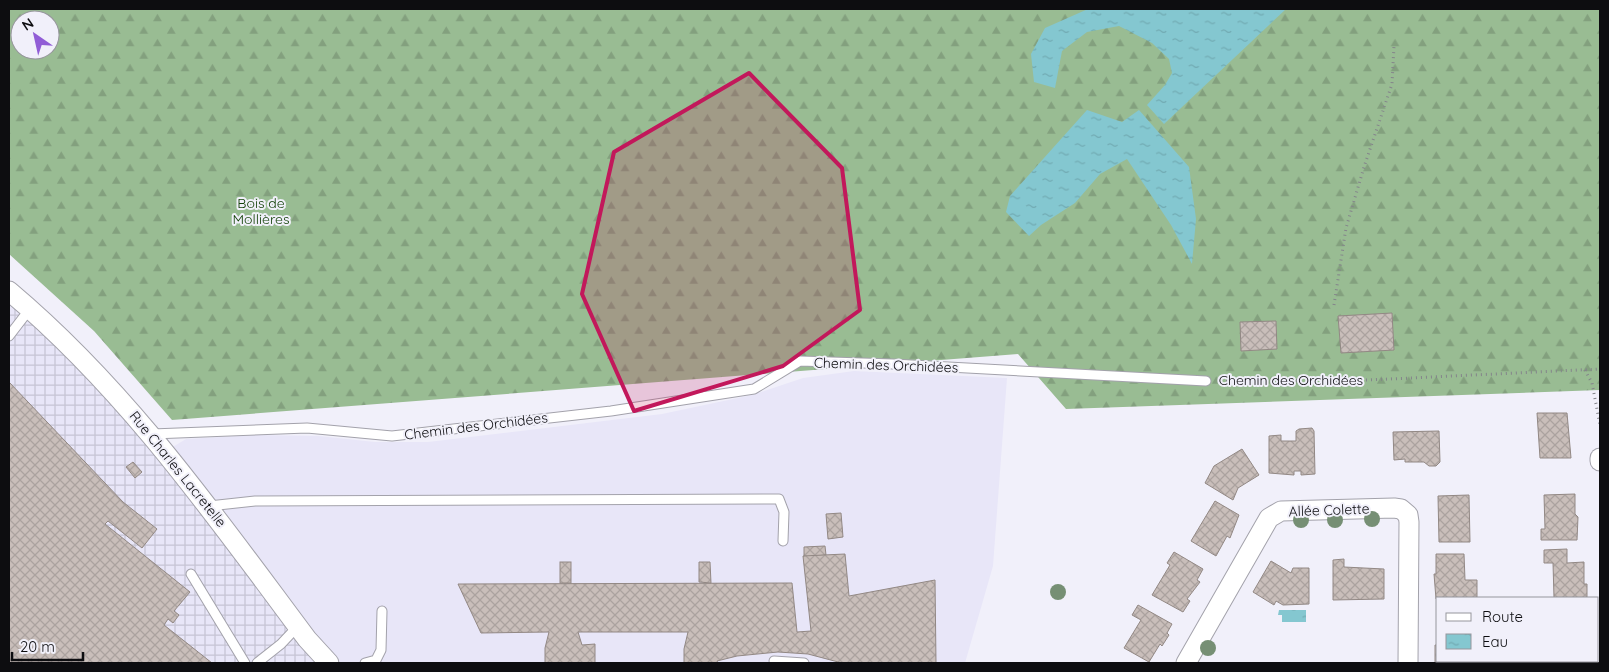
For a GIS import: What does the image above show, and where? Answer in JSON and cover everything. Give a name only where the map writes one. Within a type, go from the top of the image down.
[{"type":"street","name":"Rue Charles Lacretelle","points":[[9,291],[104,379],[152,434],[209,506],[298,626],[329,663]]},
{"type":"street","name":"Allée Colette","points":[[1186,663],[1269,518],[1274,514],[1281,511],[1394,508],[1401,509],[1408,515],[1410,522],[1408,663]]},
{"type":"lane","points":[[9,336],[29,310]]},
{"type":"lane","name":"Chemin des Orchidées","points":[[152,434],[307,428],[392,436],[411,434],[611,411],[754,389],[800,361],[893,364],[1206,381]]},
{"type":"lane","points":[[209,506],[255,501],[779,499],[784,512],[783,541]]},
{"type":"lane","points":[[191,574],[245,663]]},
{"type":"lane","points":[[365,663],[379,661],[382,611]]},
{"type":"lane","points":[[257,663],[281,644],[298,626]]},
{"type":"lane","points":[[774,661],[804,663]]},
{"type":"path","points":[[1334,305],[1346,228],[1392,84],[1394,46]]},
{"type":"path","name":"Chemin des Orchidées","points":[[1206,381],[1368,380],[1600,369]]},
{"type":"path","points":[[1585,370],[1592,383],[1600,425]]},
{"type":"highlighted area","points":[[749,73],[842,168],[860,310],[783,366],[634,411],[582,294],[614,152]]},
{"type":"shaded area","points":[[9,291],[79,356],[329,663],[9,663]]},
{"type":"shaded area","points":[[854,371],[1007,378],[993,566],[965,663],[329,663],[166,451],[186,439],[256,435],[319,436],[375,442],[428,442],[662,414],[752,395],[803,378]]},
{"type":"green space","name":"Bois de Mollières","points":[[9,9],[1600,9],[1600,390],[1066,409],[1018,354],[172,420],[94,331],[9,254]]},
{"type":"water","points":[[1088,9],[1286,9],[1164,124],[1147,105],[1165,85],[1172,73],[1169,59],[1152,43],[1119,26],[1087,32],[1062,51],[1055,88],[1034,82],[1031,54],[1045,28]]},
{"type":"water","points":[[1087,110],[1122,122],[1139,110],[1189,167],[1196,219],[1192,264],[1171,225],[1127,159],[1100,174],[1075,203],[1041,225],[1029,236],[1006,212],[1010,196]]},
{"type":"water","points":[[1279,610],[1306,610],[1306,622],[1282,622],[1282,615],[1278,615]]},
{"type":"building","points":[[1392,313],[1394,350],[1341,353],[1338,316]]},
{"type":"building","points":[[1276,321],[1277,349],[1241,351],[1240,322]]},
{"type":"building","points":[[9,382],[123,502],[157,529],[142,548],[108,521],[105,524],[190,592],[174,611],[179,615],[173,623],[168,619],[164,625],[212,663],[9,663]]},
{"type":"building","points":[[1537,413],[1567,413],[1571,458],[1540,458]]},
{"type":"building","points":[[1312,428],[1314,431],[1315,474],[1301,475],[1301,471],[1294,471],[1294,475],[1269,473],[1269,436],[1281,435],[1281,441],[1296,441],[1296,431]]},
{"type":"building","points":[[1439,431],[1440,462],[1436,466],[1429,466],[1424,462],[1405,462],[1405,459],[1394,460],[1393,432]]},
{"type":"building","points":[[1242,449],[1259,475],[1238,488],[1233,500],[1205,483],[1214,466]]},
{"type":"building","points":[[133,462],[142,472],[135,478],[126,467]]},
{"type":"building","points":[[1575,494],[1575,514],[1578,517],[1577,540],[1541,540],[1541,529],[1545,529],[1544,495]]},
{"type":"building","points":[[1469,495],[1470,542],[1439,542],[1438,496]]},
{"type":"building","points":[[1215,501],[1239,515],[1230,538],[1227,536],[1216,556],[1191,541]]},
{"type":"building","points":[[841,513],[843,537],[828,539],[826,514]]},
{"type":"building","points":[[825,546],[826,555],[804,557],[804,547]]},
{"type":"building","points":[[1567,549],[1567,563],[1584,562],[1584,584],[1587,584],[1587,597],[1554,597],[1553,563],[1544,563],[1544,550]]},
{"type":"building","points":[[1174,552],[1203,569],[1197,580],[1200,582],[1187,599],[1190,601],[1183,612],[1152,595],[1170,565],[1167,563]]},
{"type":"building","points":[[845,554],[849,596],[935,580],[936,663],[842,663],[808,654],[778,652],[737,656],[717,661],[718,663],[684,663],[684,649],[688,632],[578,632],[582,645],[595,644],[595,663],[545,663],[545,648],[549,632],[481,633],[458,584],[792,583],[797,632],[811,631],[803,556]]},
{"type":"building","points":[[1436,554],[1464,554],[1465,580],[1477,580],[1477,597],[1436,597],[1436,599],[1434,574],[1436,574]]},
{"type":"building","points":[[1344,559],[1344,567],[1384,569],[1384,599],[1333,600],[1333,560]]},
{"type":"building","points":[[1271,561],[1291,573],[1293,568],[1309,568],[1309,604],[1283,605],[1276,601],[1274,605],[1253,592]]},
{"type":"building","points":[[560,562],[571,562],[571,583],[560,583]]},
{"type":"building","points":[[699,562],[710,562],[711,583],[699,582]]},
{"type":"building","points":[[1138,605],[1172,624],[1167,633],[1169,635],[1162,646],[1160,644],[1149,662],[1124,648],[1141,620],[1132,615]]},
{"type":"building","points":[[1435,645],[1436,662],[1477,662],[1435,663]]}]
